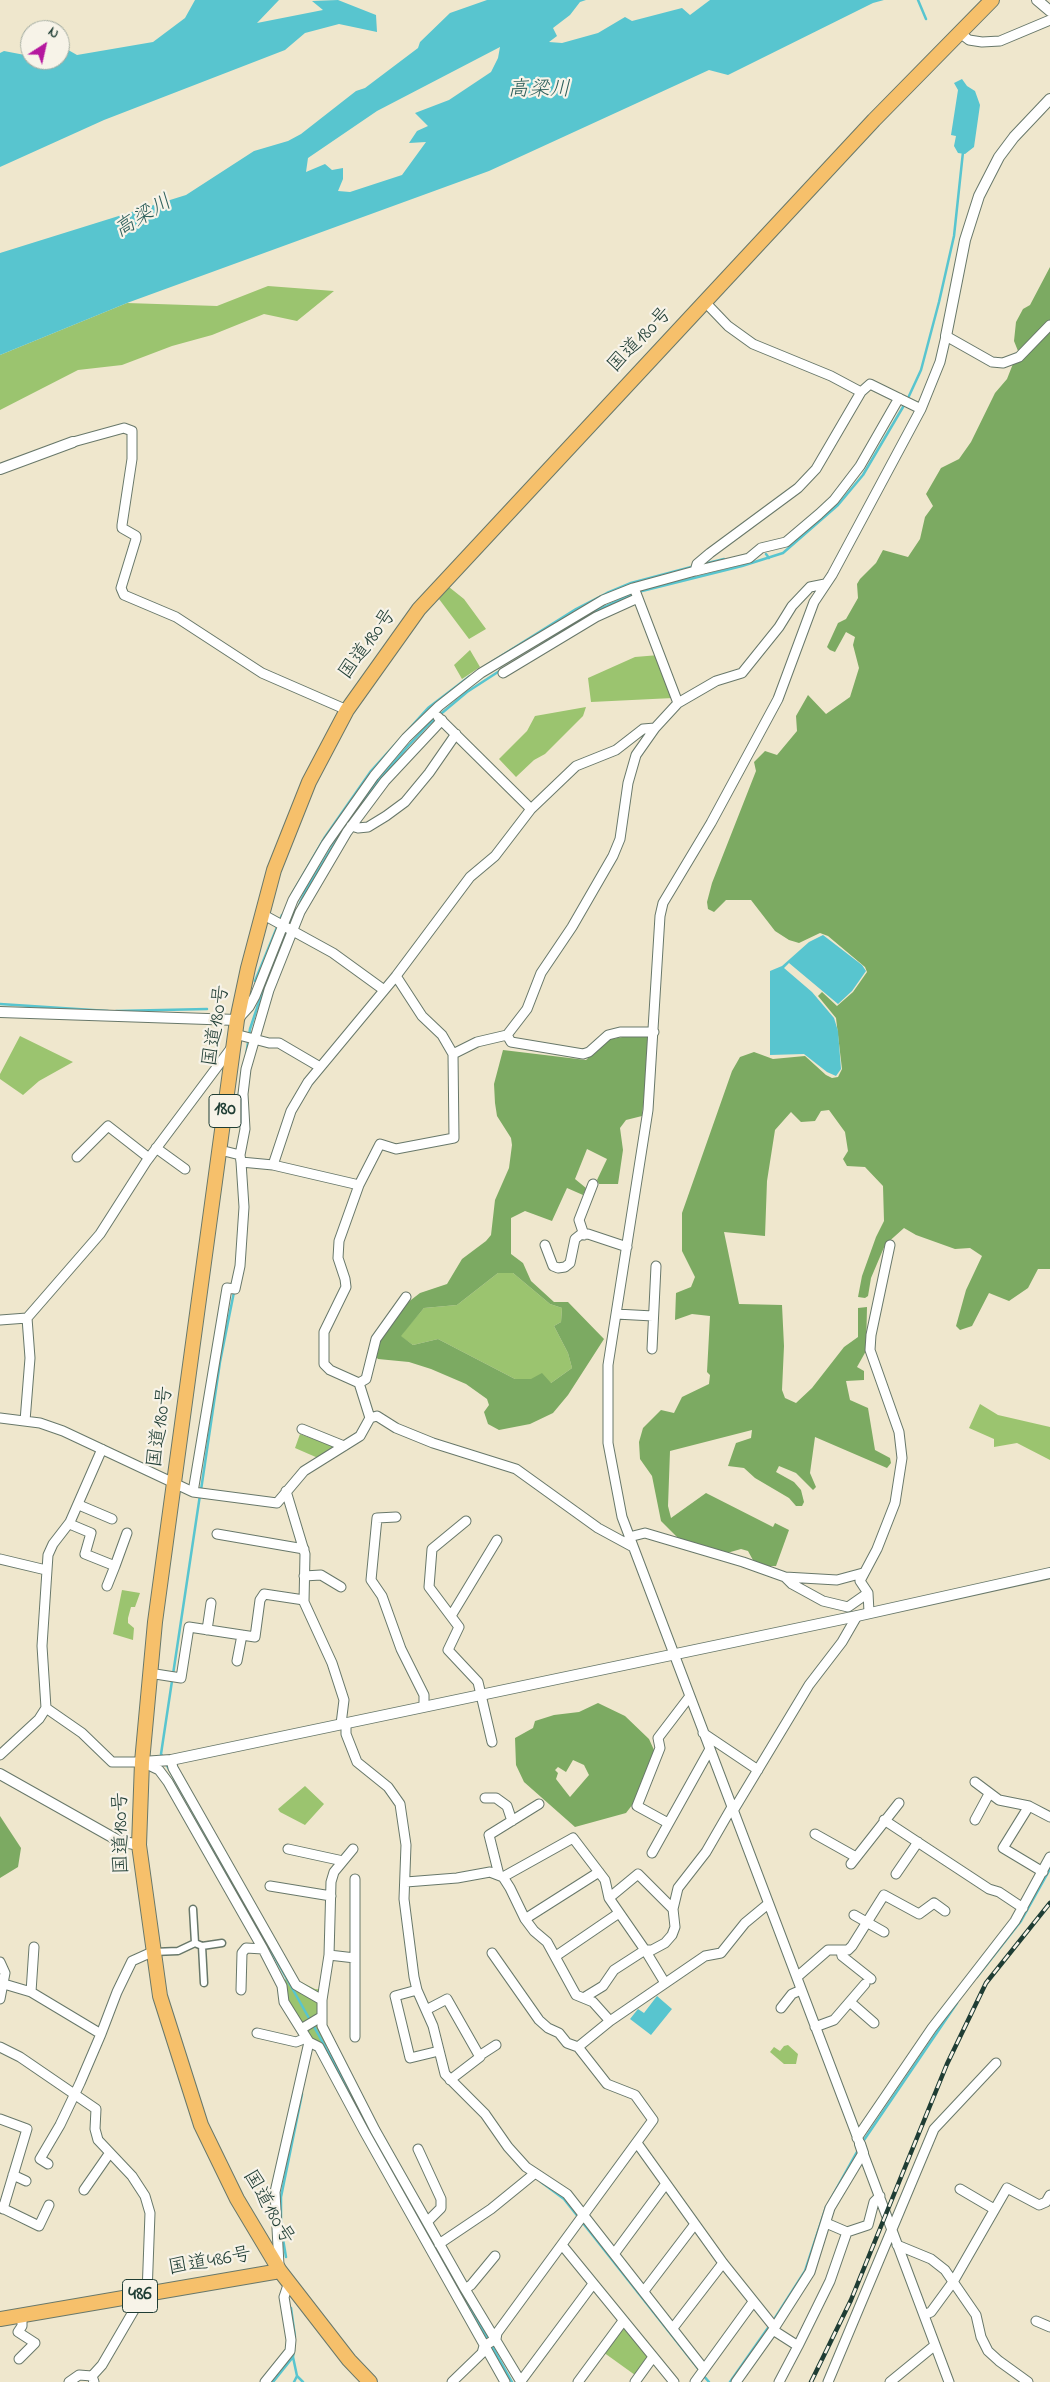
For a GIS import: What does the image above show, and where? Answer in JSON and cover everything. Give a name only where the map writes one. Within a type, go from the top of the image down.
[{"type":"highway","name":"国道180号","points":[[370,2382],[349,2360],[284,2276],[237,2199],[201,2126],[160,1996],[152,1952],[139,1845],[142,1762],[149,1673],[220,1150],[243,1036],[248,968],[262,914],[287,835],[310,782],[346,710],[419,609],[563,452],[874,120],[992,0]]},
{"type":"highway","name":"国道486号","points":[[8,2316],[284,2276]]},
{"type":"street","points":[[1037,0],[1050,11]]},
{"type":"street","points":[[960,33],[969,40],[982,42],[1000,41],[1050,20]]},
{"type":"street","points":[[949,2382],[629,1537],[617,1499],[608,1443],[608,1365],[648,1110],[660,916],[663,903],[711,823],[778,699],[814,602],[832,575],[921,409],[940,362],[965,240],[979,196],[995,164],[1014,137],[1050,99]]},
{"type":"street","points":[[705,302],[728,326],[753,344],[831,376],[861,392]]},
{"type":"street","points":[[946,336],[992,362],[1003,363],[1019,357],[1050,325]]},
{"type":"street","points":[[696,568],[798,488],[816,468],[861,392],[870,384],[921,409]]},
{"type":"street","points":[[503,673],[635,593],[696,568],[749,558],[762,548],[786,542],[834,500],[860,466],[900,398]]},
{"type":"street","points":[[0,469],[73,442],[124,428],[132,431],[132,459],[122,528],[136,536],[136,539],[121,588],[124,595],[176,617],[262,673],[346,710]]},
{"type":"street","points":[[453,1054],[476,1042],[507,1035],[527,1009],[541,973],[572,927],[613,856],[620,839],[628,783],[636,755],[655,728],[678,703],[716,681],[742,673],[762,649],[792,606],[810,587],[825,584]]},
{"type":"street","points":[[635,593],[678,703]]},
{"type":"street","points":[[0,1320],[27,1318],[100,1234],[156,1148],[243,1036],[269,990],[284,929],[303,906],[351,826],[437,716],[481,673],[519,649],[603,600],[635,593]]},
{"type":"street","points":[[437,716],[531,809]]},
{"type":"street","points":[[192,1492],[227,1288],[235,1289],[240,1266],[244,1207],[240,1159],[245,1129],[244,1094],[246,1069],[243,1036],[249,1007],[303,882],[349,809],[406,738],[437,716]]},
{"type":"street","points":[[273,1165],[291,1111],[320,1067],[396,976],[464,885],[500,851],[531,809],[576,766],[616,750],[643,730],[655,728]]},
{"type":"street","points":[[351,826],[358,828],[368,827],[405,802],[429,773],[456,734]]},
{"type":"street","points":[[262,914],[284,929],[333,953],[384,990]]},
{"type":"street","points":[[370,1418],[359,1383],[326,1367],[323,1348],[324,1332],[346,1287],[338,1247],[360,1185],[380,1144],[396,1148],[454,1138],[453,1054],[442,1035],[422,1016],[396,976]]},
{"type":"street","points":[[0,1012],[118,1018],[243,1036],[279,1043],[320,1067]]},
{"type":"street","points":[[507,1035],[511,1042],[583,1054],[589,1052],[608,1035],[620,1032],[654,1032]]},
{"type":"street","points":[[76,1157],[108,1126],[149,1158]]},
{"type":"street","points":[[156,1148],[185,1168]]},
{"type":"street","points":[[220,1150],[240,1159],[360,1185]]},
{"type":"street","points":[[584,1235],[579,1220],[593,1184]]},
{"type":"street","points":[[545,1245],[553,1266],[565,1267],[570,1263],[575,1239],[584,1235],[588,1234],[627,1247]]},
{"type":"street","points":[[869,1612],[868,1593],[860,1581],[877,1549],[895,1503],[902,1458],[900,1432],[870,1350],[871,1335],[890,1245]]},
{"type":"street","points":[[652,1349],[656,1266]]},
{"type":"street","points":[[359,1383],[366,1379],[376,1339],[406,1297]]},
{"type":"street","points":[[616,1314],[653,1316]]},
{"type":"street","points":[[25,1421],[30,1358],[30,1331],[27,1318]]},
{"type":"street","points":[[0,1418],[40,1423],[63,1431],[192,1492],[277,1503],[304,1470],[360,1436],[370,1418],[377,1416],[396,1428],[433,1443],[516,1469],[598,1528],[633,1547]]},
{"type":"street","points":[[302,1430],[344,1446]]},
{"type":"street","points":[[0,1755],[39,1719],[46,1708],[42,1646],[48,1555],[53,1544],[70,1522],[79,1505],[102,1449]]},
{"type":"street","points":[[286,1491],[304,1549],[304,1600],[332,1663],[344,1700],[343,1723],[346,1734],[357,1762],[388,1787],[400,1804],[406,1845],[404,1899],[417,1990],[433,2026],[445,2074],[485,2114],[508,2147],[534,2174],[567,2194],[581,2218],[614,2254],[673,2328],[700,2376],[753,2302]]},
{"type":"street","points":[[79,1505],[112,1519]]},
{"type":"street","points":[[396,1517],[376,1518],[371,1580],[382,1596],[401,1649],[424,1695],[424,1706]]},
{"type":"street","points":[[466,1520],[432,1549],[428,1587],[459,1627],[448,1650],[478,1682],[492,1742]]},
{"type":"street","points":[[70,1522],[91,1534],[85,1554],[115,1566]]},
{"type":"street","points":[[107,1586],[127,1533]]},
{"type":"street","points":[[629,1537],[645,1533],[785,1577],[836,1580],[863,1573]]},
{"type":"street","points":[[217,1534],[304,1549]]},
{"type":"street","points":[[451,1616],[497,1540]]},
{"type":"street","points":[[0,1559],[46,1570]]},
{"type":"street","points":[[46,1708],[82,1733],[112,1762],[166,1761],[673,1653],[857,1616],[1050,1573]]},
{"type":"street","points":[[304,1576],[321,1575],[341,1587]]},
{"type":"street","points":[[785,1577],[792,1584],[823,1601],[848,1608],[868,1593]]},
{"type":"street","points":[[149,1673],[181,1678],[189,1627],[255,1637],[260,1600],[264,1594],[304,1600]]},
{"type":"street","points":[[207,1630],[211,1603]]},
{"type":"street","points":[[585,1997],[603,1986],[614,1970],[645,1950],[652,1950],[666,1943],[672,1935],[675,1927],[673,1909],[678,1888],[706,1852],[809,1685],[842,1642],[857,1616]]},
{"type":"street","points":[[237,1661],[242,1635]]},
{"type":"street","points":[[668,1823],[637,1806],[660,1748],[658,1738],[690,1696]]},
{"type":"street","points":[[703,1732],[758,1770]]},
{"type":"street","points":[[652,1852],[710,1749]]},
{"type":"street","points":[[166,1761],[173,1768],[262,1938],[296,1985],[322,2000]]},
{"type":"street","points":[[142,1762],[159,1770],[219,1859]]},
{"type":"street","points":[[0,1774],[119,1842],[139,1845]]},
{"type":"street","points":[[974,1782],[999,1800],[1029,1806],[1050,1816]]},
{"type":"street","points":[[975,1820],[989,1794]]},
{"type":"street","points":[[485,1798],[496,1798],[507,1806],[512,1822]]},
{"type":"street","points":[[815,1834],[853,1860],[898,1803]]},
{"type":"street","points":[[539,1804],[489,1835],[501,1876],[510,1888],[525,1919],[534,1931],[547,1942],[556,1956],[576,1995],[585,1997],[593,2002],[610,2021]]},
{"type":"street","points":[[1029,1806],[1003,1848],[1043,1872]]},
{"type":"street","points":[[884,1820],[989,1889],[999,1892],[1023,1908]]},
{"type":"street","points":[[406,1882],[458,1878],[490,1872],[501,1876],[573,1838],[599,1872],[604,1880],[609,1898],[665,1983]]},
{"type":"street","points":[[896,1874],[918,1842]]},
{"type":"street","points":[[288,1849],[343,1861]]},
{"type":"street","points":[[265,2382],[290,2351],[291,2340],[284,2297],[284,2276],[275,2192],[311,2023],[322,2000],[329,1955],[331,1896],[334,1872],[353,1849]]},
{"type":"street","points":[[736,2382],[810,2272],[830,2208],[861,2146],[932,2028],[1023,1908],[1050,1858]]},
{"type":"street","points":[[525,1919],[599,1872]]},
{"type":"street","points":[[609,1898],[638,1874],[673,1909]]},
{"type":"street","points":[[355,1879],[355,2037]]},
{"type":"street","points":[[270,1886],[331,1896]]},
{"type":"street","points":[[797,1977],[828,1950],[848,1950],[884,1895],[919,1914],[934,1903],[945,1911]]},
{"type":"street","points":[[578,2047],[610,2021],[705,1956],[721,1954],[745,1923],[768,1904]]},
{"type":"street","points":[[193,1909],[195,1943]]},
{"type":"street","points":[[556,1956],[619,1913]]},
{"type":"street","points":[[854,1915],[884,1932]]},
{"type":"street","points":[[262,1938],[263,1950],[282,1986],[284,2002],[311,2023],[322,2026],[371,2121],[465,2289],[490,2342],[505,2382]]},
{"type":"street","points":[[48,2164],[40,2158],[60,2125],[132,1961],[152,1952],[178,1951],[195,1943],[202,1946],[222,1943]]},
{"type":"street","points":[[202,1946],[204,1983]]},
{"type":"street","points":[[31,1992],[34,1947]]},
{"type":"street","points":[[241,1990],[242,1953],[246,1948],[263,1950]]},
{"type":"street","points":[[815,2027],[834,2020],[868,1981],[842,1956],[841,1951]]},
{"type":"street","points":[[452,2382],[482,2353],[653,2120],[636,2095],[607,2084],[578,2047],[567,2043],[559,2033],[548,2028],[539,2020],[492,1953]]},
{"type":"street","points":[[329,1955],[355,1958]]},
{"type":"street","points":[[0,1962],[5,1973],[0,1999]]},
{"type":"street","points":[[4,1984],[31,1992],[101,2034]]},
{"type":"street","points":[[417,1990],[395,1996],[410,2058],[439,2051]]},
{"type":"street","points":[[782,2008],[792,1994],[801,1990]]},
{"type":"street","points":[[426,2010],[446,1999],[479,2056]]},
{"type":"street","points":[[850,2002],[874,2023]]},
{"type":"street","points":[[257,2033],[296,2042],[308,2040],[320,2047],[364,2131],[490,2342],[521,2382],[593,2284]]},
{"type":"street","points":[[450,2080],[479,2056],[496,2046]]},
{"type":"street","points":[[0,2047],[20,2056],[96,2109],[95,2129],[98,2140],[109,2154],[132,2176],[145,2196],[150,2213],[143,2295],[93,2379],[79,2374],[69,2382]]},
{"type":"street","points":[[839,2382],[830,2379],[934,2129],[996,2063]]},
{"type":"street","points":[[0,2120],[27,2129],[1,2208],[39,2226],[49,2205]]},
{"type":"street","points":[[637,2144],[723,2263],[772,2326],[798,2346]]},
{"type":"street","points":[[418,2149],[441,2199],[441,2208],[427,2222]]},
{"type":"street","points":[[84,2190],[109,2154]]},
{"type":"street","points":[[440,2244],[491,2209],[534,2174]]},
{"type":"street","points":[[13,2175],[26,2181]]},
{"type":"street","points":[[614,2254],[666,2185]]},
{"type":"street","points":[[960,2188],[994,2209]]},
{"type":"street","points":[[924,2315],[932,2312],[954,2282],[1007,2188],[1039,2205],[1046,2202],[1050,2195]]},
{"type":"street","points":[[826,2223],[848,2232],[868,2225],[874,2202],[880,2196]]},
{"type":"street","points":[[644,2291],[695,2224]]},
{"type":"street","points":[[779,2382],[830,2281],[848,2232]]},
{"type":"street","points":[[562,2244],[674,2382]]},
{"type":"street","points":[[897,2245],[931,2259],[945,2270],[976,2315],[981,2337],[988,2351],[1028,2382]]},
{"type":"street","points":[[465,2289],[471,2285],[494,2256]]},
{"type":"street","points":[[673,2328],[723,2263]]},
{"type":"street","points":[[8,2316],[22,2326],[18,2332],[35,2343],[19,2359]]},
{"type":"street","points":[[578,2382],[623,2321]]},
{"type":"street","points":[[1036,2321],[1050,2327]]},
{"type":"street","points":[[890,2382],[934,2346]]},
{"type":"street","points":[[635,2382],[653,2357]]},
{"type":"green space","points":[[1050,267],[1050,1269],[1038,1269],[1028,1288],[1009,1301],[989,1293],[972,1326],[960,1330],[956,1326],[966,1290],[982,1256],[970,1248],[955,1249],[916,1235],[904,1228],[885,1245],[871,1278],[868,1296],[865,1298],[858,1297],[862,1276],[884,1221],[883,1186],[865,1167],[847,1166],[843,1159],[848,1151],[845,1132],[829,1110],[821,1111],[815,1121],[801,1122],[791,1112],[775,1130],[767,1181],[765,1236],[724,1232],[739,1304],[782,1305],[784,1346],[782,1390],[785,1398],[796,1403],[812,1388],[844,1347],[858,1337],[858,1308],[867,1307],[866,1351],[857,1367],[864,1371],[864,1380],[846,1381],[850,1400],[868,1408],[875,1450],[890,1458],[891,1463],[887,1468],[815,1437],[810,1473],[816,1487],[813,1490],[796,1473],[779,1466],[776,1472],[794,1482],[801,1490],[804,1502],[802,1506],[796,1506],[789,1498],[755,1478],[744,1468],[728,1466],[736,1443],[751,1438],[752,1430],[670,1451],[668,1506],[671,1518],[706,1493],[773,1527],[775,1523],[789,1530],[776,1566],[767,1566],[754,1562],[748,1551],[741,1549],[727,1553],[679,1539],[661,1521],[652,1476],[640,1459],[639,1442],[643,1428],[661,1410],[674,1413],[682,1397],[709,1384],[710,1375],[707,1372],[710,1316],[692,1314],[675,1320],[676,1293],[691,1287],[695,1277],[682,1251],[682,1213],[732,1071],[740,1057],[754,1052],[773,1059],[805,1056],[826,1075],[832,1078],[838,1077],[842,1069],[836,1018],[818,996],[822,992],[837,1006],[853,992],[867,972],[865,967],[828,936],[820,933],[799,943],[789,940],[775,931],[751,900],[726,900],[714,912],[708,909],[707,902],[712,883],[756,771],[754,762],[765,751],[777,755],[797,731],[796,716],[808,695],[826,714],[850,697],[859,668],[853,645],[855,637],[846,632],[835,652],[827,647],[838,623],[846,619],[858,598],[857,584],[876,563],[883,550],[908,557],[920,539],[925,517],[933,506],[926,494],[941,468],[959,459],[971,442],[995,393],[1007,379],[1018,351],[1014,341],[1016,322],[1023,309],[1030,305]]},
{"type":"green space","points":[[268,286],[334,291],[297,321],[264,314],[212,335],[172,346],[122,365],[78,370],[0,410],[0,355],[127,303],[217,306]]},
{"type":"green space","points":[[449,587],[464,599],[486,629],[469,639],[439,599]]},
{"type":"green space","points":[[470,650],[480,667],[462,679],[454,665]]},
{"type":"green space","points":[[659,655],[673,698],[591,702],[588,678],[635,657]]},
{"type":"green space","points":[[586,707],[583,716],[545,754],[534,760],[516,777],[499,759],[527,731],[535,716]]},
{"type":"green space","points":[[638,1034],[647,1036],[649,1046],[642,1116],[626,1120],[620,1128],[623,1150],[618,1184],[599,1184],[597,1180],[607,1159],[587,1149],[575,1179],[586,1188],[583,1195],[567,1188],[552,1221],[525,1211],[511,1218],[511,1254],[523,1263],[531,1281],[554,1302],[568,1302],[604,1339],[568,1395],[553,1413],[530,1424],[499,1430],[488,1424],[484,1412],[489,1405],[487,1399],[466,1384],[409,1362],[378,1359],[374,1355],[381,1338],[407,1303],[420,1293],[447,1284],[462,1259],[491,1235],[495,1200],[509,1168],[512,1145],[511,1138],[497,1116],[495,1103],[494,1084],[503,1050],[586,1060],[607,1040]],"holes":[[[498,1273],[513,1273],[550,1304],[562,1308],[561,1322],[554,1326],[568,1353],[572,1368],[551,1383],[542,1373],[531,1379],[515,1379],[438,1339],[413,1345],[401,1336],[424,1308],[457,1305]]]},
{"type":"green space","points":[[20,1036],[73,1062],[39,1081],[23,1095],[0,1079],[0,1074]]},
{"type":"green space","points":[[498,1273],[513,1273],[550,1304],[562,1308],[561,1322],[554,1326],[568,1353],[572,1368],[551,1383],[531,1379],[515,1379],[438,1339],[413,1345],[400,1336],[424,1308],[457,1305]]},
{"type":"green space","points":[[980,1404],[998,1415],[1050,1427],[1050,1460],[1017,1443],[994,1447],[994,1439],[969,1428]]},
{"type":"green space","points":[[300,1434],[338,1448],[318,1458],[295,1448]]},
{"type":"green space","points":[[122,1590],[140,1593],[135,1607],[131,1607],[128,1618],[128,1623],[134,1628],[133,1640],[113,1634]]},
{"type":"green space","points":[[598,1703],[625,1716],[649,1739],[654,1750],[654,1758],[636,1800],[626,1813],[575,1827],[524,1782],[516,1765],[515,1738],[533,1728],[535,1721],[554,1715],[579,1712]],"holes":[[[573,1760],[584,1765],[589,1775],[570,1797],[556,1779],[558,1773],[555,1770],[558,1767],[566,1772]]]},
{"type":"green space","points":[[305,1786],[324,1804],[305,1825],[280,1812],[278,1809]]},
{"type":"green space","points":[[0,1816],[21,1848],[18,1867],[0,1878]]},
{"type":"green space","points":[[291,1977],[315,1989],[327,1990],[325,2021],[334,2041],[324,2048],[313,2040],[289,2001],[282,1981]]},
{"type":"green space","points":[[788,2045],[798,2054],[796,2064],[784,2064],[770,2052],[774,2047],[780,2051],[784,2046]]},
{"type":"green space","points":[[623,2325],[649,2356],[635,2375],[603,2352]]},
{"type":"water","points":[[195,0],[279,0],[257,23],[323,10],[312,1],[338,0],[376,15],[377,32],[339,24],[305,33],[285,50],[104,120],[0,167],[0,53],[4,51],[20,54],[20,70],[70,70],[70,51],[77,55],[153,42],[185,18]]},
{"type":"water","name":"高梁川","points":[[487,0],[586,0],[580,2],[570,15],[553,28],[557,36],[549,42],[562,43],[598,33],[625,17],[632,21],[682,8],[690,15],[710,0],[884,0],[873,3],[728,75],[709,70],[489,171],[127,303],[0,355],[0,253],[186,195],[254,151],[288,141],[301,134],[356,91],[365,88],[418,48],[420,42],[450,13]],"holes":[[[500,47],[498,58],[491,72],[449,100],[415,113],[428,126],[417,131],[409,143],[426,142],[402,175],[350,192],[338,191],[343,179],[343,168],[332,170],[325,164],[306,172],[308,158],[377,111]]]},
{"type":"water","points":[[962,79],[967,86],[975,91],[980,105],[974,147],[965,154],[958,153],[954,146],[956,136],[951,135],[958,90],[954,83]]},
{"type":"water","points":[[823,935],[862,965],[866,971],[852,991],[838,1004],[789,963],[784,968],[812,992],[834,1018],[838,1031],[841,1069],[836,1076],[827,1072],[804,1054],[770,1055],[770,971],[782,966],[809,942]]},
{"type":"water","points":[[657,1996],[672,2009],[651,2035],[630,2019],[638,2009],[644,2013]]},
{"type":"waterway","points":[[918,0],[926,19]]},
{"type":"waterway","points":[[909,396],[921,370],[954,236],[963,152]]},
{"type":"waterway","points":[[638,592],[742,566],[783,553],[838,505],[863,475],[903,407]]},
{"type":"waterway","points":[[766,554],[769,558]]},
{"type":"waterway","points":[[700,565],[724,559]]},
{"type":"waterway","points":[[485,666],[576,609],[607,593],[631,583],[695,566]]},
{"type":"waterway","points":[[546,642],[598,610],[633,594]]},
{"type":"waterway","points":[[299,905],[345,826],[377,782],[430,723],[467,692],[501,670]]},
{"type":"waterway","points":[[292,894],[325,837],[371,771],[428,708],[470,676]]},
{"type":"waterway","points":[[255,981],[282,915]]},
{"type":"waterway","points":[[246,1056],[250,1029],[279,954]]},
{"type":"waterway","points":[[0,1004],[108,1011]]},
{"type":"waterway","points":[[116,1011],[207,1009]]},
{"type":"waterway","points":[[238,1126],[239,1093]]},
{"type":"waterway","points":[[201,1490],[220,1362],[234,1292]]},
{"type":"waterway","points":[[163,1757],[161,1754],[200,1495]]},
{"type":"waterway","points":[[166,1764],[310,2020]]},
{"type":"waterway","points":[[977,1977],[1021,1921],[1050,1869]]},
{"type":"waterway","points":[[862,2143],[957,2003]]},
{"type":"waterway","points":[[313,2025],[512,2382]]},
{"type":"waterway","points":[[286,2257],[281,2227],[281,2197],[302,2094]]},
{"type":"waterway","points":[[829,2202],[858,2150]]},
{"type":"waterway","points":[[541,2182],[564,2199],[700,2371]]},
{"type":"waterway","points":[[773,2321],[805,2271],[826,2207]]},
{"type":"waterway","points":[[291,2308],[295,2337]]},
{"type":"waterway","points":[[730,2382],[770,2325]]},
{"type":"waterway","points":[[294,2350],[293,2357],[297,2376],[294,2382]]},
{"type":"waterway","points":[[273,2382],[293,2357]]},
{"type":"waterway","points":[[703,2375],[709,2382]]},
{"type":"waterway","points":[[297,2376],[303,2382]]},
{"type":"railway","points":[[811,2382],[851,2300],[947,2064],[986,1983],[1050,1903]]}]
